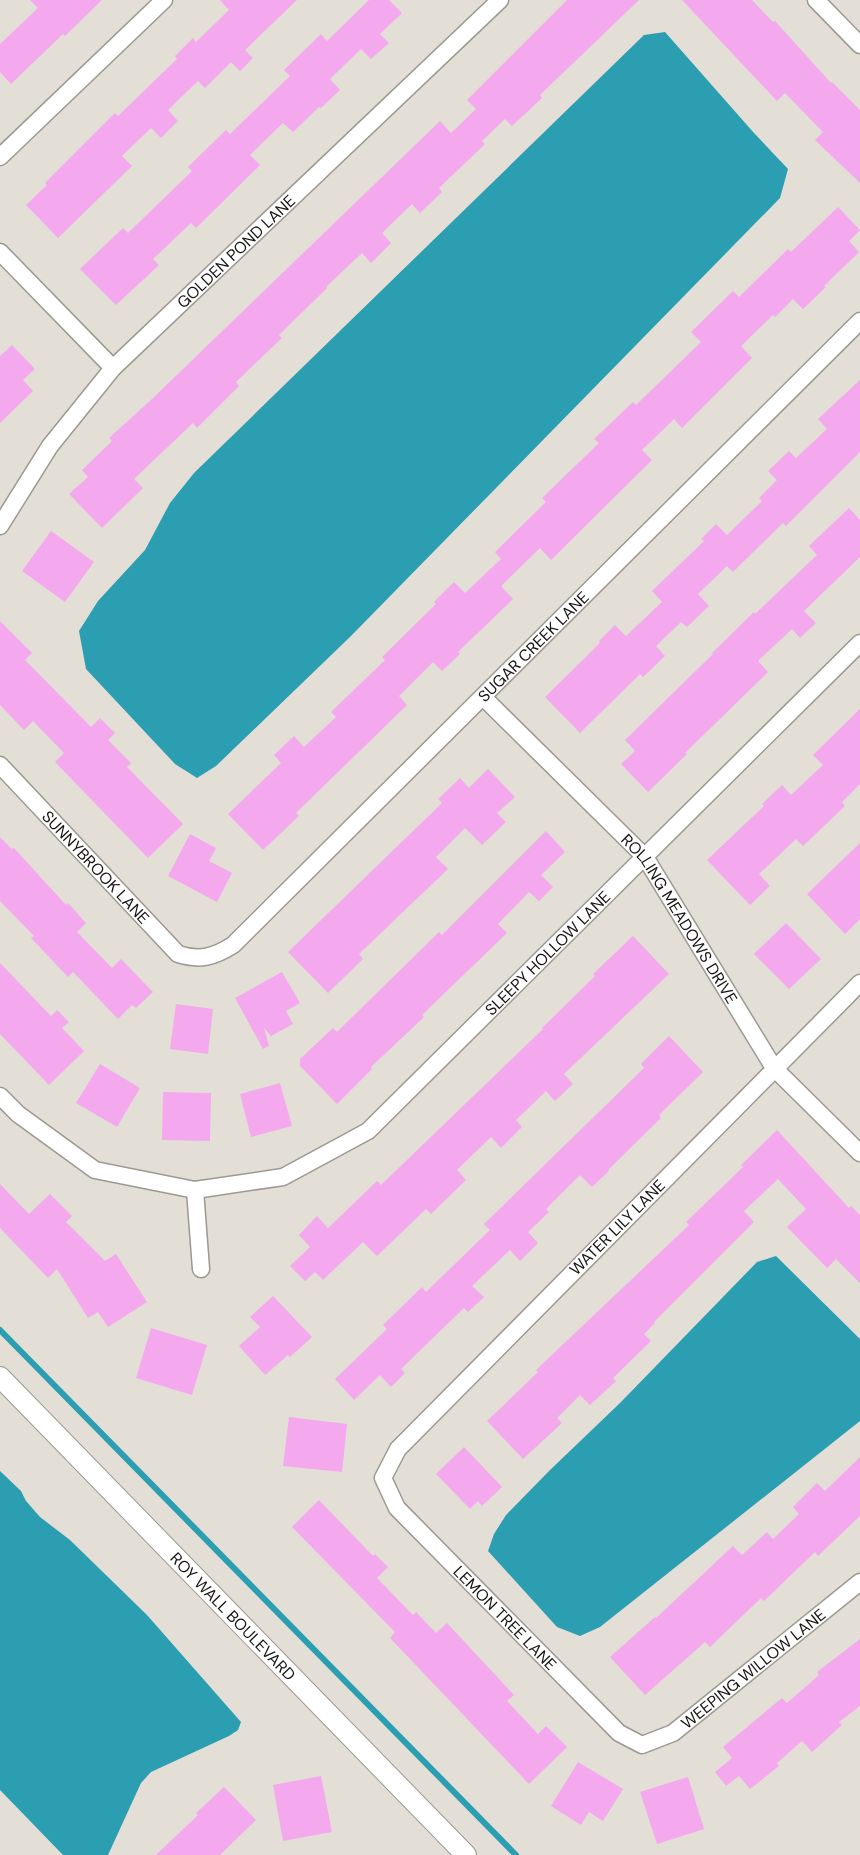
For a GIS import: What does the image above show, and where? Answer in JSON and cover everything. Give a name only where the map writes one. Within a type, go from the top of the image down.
[{"type":"street","points":[[0,157],[164,0]]},
{"type":"street","name":"GOLDEN POND LANE","points":[[0,526],[50,446],[112,368],[500,0]]},
{"type":"street","points":[[816,0],[860,45]]},
{"type":"street","points":[[0,252],[112,368]]},
{"type":"street","name":"SUGAR CREEK LANE","points":[[199,958],[218,955],[233,945],[860,321]]},
{"type":"street","name":"SLEEPY HOLLOW LANE","points":[[0,1096],[18,1114],[95,1170],[195,1190],[283,1177],[368,1131],[860,643]]},
{"type":"street","name":"ROLLING MEADOWS DRIVE","points":[[482,697],[645,857],[774,1068],[860,1153]]},
{"type":"street","name":"SUNNYBROOK LANE","points":[[0,765],[178,954],[189,958],[199,958]]},
{"type":"street","name":"WATER LILY LANE","points":[[383,1478],[398,1449],[860,983]]},
{"type":"street","points":[[195,1190],[201,1269]]},
{"type":"street","name":"ROY WALL BOULEVARD","points":[[0,1377],[466,1855]]},
{"type":"street","name":"LEMON TREE LANE","points":[[383,1478],[398,1508],[404,1515],[619,1733],[642,1745]]},
{"type":"street","name":"WEEPING WILLOW LANE","points":[[642,1745],[673,1733],[860,1582]]},
{"type":"water","points":[[665,32],[788,169],[780,198],[351,636],[216,766],[197,778],[175,764],[86,669],[79,631],[98,601],[145,550],[170,503],[194,473],[644,35]]},
{"type":"water","points":[[776,1256],[860,1339],[860,1421],[600,1627],[580,1636],[557,1627],[488,1551],[494,1534],[506,1515],[620,1403],[757,1262]]},
{"type":"water","points":[[0,1471],[21,1491],[26,1501],[40,1517],[70,1540],[147,1615],[241,1722],[238,1730],[229,1736],[151,1772],[141,1783],[108,1855],[63,1855],[0,1790]]},
{"type":"building","points":[[30,0],[102,0],[11,84],[0,72],[0,44],[38,8]]},
{"type":"building","points":[[220,0],[297,0],[245,50],[253,58],[240,71],[231,62],[205,88],[198,81],[168,110],[178,121],[161,138],[151,128],[122,156],[132,166],[58,238],[26,205],[47,185],[45,183],[115,113],[118,116],[177,59],[175,56],[193,38],[196,42],[229,10]]},
{"type":"building","points":[[369,0],[389,0],[402,13],[380,34],[389,43],[371,59],[361,49],[330,79],[340,90],[293,132],[283,123],[250,155],[260,165],[196,228],[191,223],[153,259],[159,265],[116,305],[80,269],[123,228],[128,233],[192,171],[188,167],[226,130],[230,134],[290,76],[284,70],[321,34],[327,41]]},
{"type":"building","points":[[567,0],[639,0],[540,95],[542,98],[512,126],[505,119],[482,141],[485,144],[439,188],[442,192],[420,213],[412,204],[382,233],[391,243],[371,263],[362,253],[326,287],[279,335],[282,338],[236,382],[239,386],[197,428],[193,423],[134,479],[143,488],[102,528],[69,494],[88,477],[82,470],[112,441],[109,438],[152,399],[440,121],[451,133],[476,109],[467,100]]},
{"type":"building","points":[[682,0],[752,0],[773,22],[775,21],[831,83],[860,110],[860,183],[815,140],[823,132],[785,93],[777,101]]},
{"type":"building","points":[[838,207],[860,230],[849,241],[859,252],[803,309],[793,299],[775,317],[773,315],[741,346],[752,358],[682,428],[674,419],[642,450],[652,460],[551,560],[540,548],[501,586],[513,599],[458,652],[460,654],[442,671],[433,662],[399,696],[407,705],[296,813],[299,816],[263,850],[228,814],[281,763],[274,755],[294,736],[304,747],[336,717],[331,712],[385,660],[382,657],[436,604],[434,602],[454,582],[465,593],[501,559],[495,552],[546,502],[542,498],[599,443],[594,439],[633,402],[636,405],[701,342],[691,332],[733,291],[739,297],[788,249],[791,252]]},
{"type":"building","points":[[12,345],[35,369],[23,380],[33,391],[0,423],[0,356]]},
{"type":"building","points":[[860,380],[860,452],[786,526],[783,523],[733,572],[727,566],[698,594],[709,606],[687,627],[681,622],[656,646],[665,656],[643,677],[640,674],[580,733],[545,697],[600,643],[599,641],[615,625],[626,636],[662,602],[652,591],[704,541],[701,539],[716,524],[727,535],[762,501],[759,498],[777,480],[768,471],[789,451],[796,458],[827,429],[818,419]]},
{"type":"building","points":[[849,508],[860,520],[860,557],[804,611],[816,623],[800,638],[792,629],[758,661],[768,672],[648,792],[621,764],[635,751],[625,740],[754,612],[755,614],[817,555],[809,546]]},
{"type":"building","points":[[51,531],[94,562],[65,602],[22,571]]},
{"type":"building","points":[[0,621],[32,653],[25,660],[91,727],[100,718],[115,733],[108,740],[131,763],[127,767],[183,824],[148,858],[55,762],[64,753],[33,721],[24,730],[0,705]]},
{"type":"building","points":[[860,709],[860,784],[842,802],[845,806],[803,846],[796,839],[759,874],[770,886],[750,905],[707,860],[764,806],[762,804],[782,785],[791,795],[823,765],[813,755]]},
{"type":"building","points":[[488,769],[515,797],[497,813],[506,822],[482,845],[465,828],[436,857],[448,869],[359,954],[363,959],[328,993],[288,952],[442,803],[438,799],[460,778],[469,788]]},
{"type":"building","points":[[546,831],[565,852],[541,875],[553,887],[539,901],[529,892],[498,924],[507,933],[422,1015],[424,1017],[371,1067],[372,1069],[337,1104],[300,1066],[300,1059],[333,1028],[337,1032],[439,932],[442,935]]},
{"type":"building","points":[[190,834],[216,848],[209,861],[232,873],[217,902],[168,876]]},
{"type":"building","points":[[0,837],[12,849],[14,848],[66,905],[68,903],[86,923],[77,932],[112,968],[121,959],[153,992],[136,1008],[132,1005],[118,1019],[73,972],[68,977],[31,938],[34,936],[0,901]]},
{"type":"building","points":[[860,843],[860,919],[845,934],[807,894]]},
{"type":"building","points":[[786,923],[821,959],[789,989],[754,954]]},
{"type":"building","points":[[633,936],[669,974],[564,1074],[573,1084],[555,1101],[546,1091],[516,1120],[522,1127],[501,1148],[491,1137],[457,1170],[466,1180],[431,1214],[426,1209],[377,1256],[363,1242],[323,1280],[315,1272],[305,1281],[290,1266],[310,1247],[299,1235],[317,1216],[328,1228],[377,1181],[381,1185],[543,1029],[595,976],[593,974]]},
{"type":"building","points":[[0,963],[51,1016],[57,1010],[69,1022],[62,1028],[84,1051],[49,1085],[0,1034]]},
{"type":"building","points":[[282,972],[300,1003],[286,1011],[293,1024],[271,1036],[264,1028],[269,1046],[263,1049],[235,998]]},
{"type":"building","points":[[176,1004],[213,1009],[208,1054],[170,1049]]},
{"type":"building","points":[[669,1036],[703,1072],[659,1115],[661,1118],[592,1187],[580,1175],[546,1209],[549,1212],[528,1232],[538,1243],[520,1261],[510,1250],[472,1286],[484,1297],[468,1312],[464,1308],[401,1369],[405,1373],[391,1387],[380,1375],[354,1400],[335,1379],[387,1329],[383,1325],[422,1287],[426,1292],[490,1230],[484,1224],[644,1068],[641,1064]]},
{"type":"building","points":[[100,1064],[140,1088],[117,1127],[76,1103]]},
{"type":"building","points":[[280,1083],[292,1126],[251,1137],[240,1094]]},
{"type":"building","points":[[163,1092],[211,1093],[210,1141],[162,1140]]},
{"type":"building","points":[[777,1130],[849,1208],[851,1206],[860,1215],[860,1283],[836,1259],[827,1268],[787,1227],[806,1209],[778,1179],[744,1211],[754,1222],[654,1322],[644,1334],[651,1341],[613,1378],[616,1381],[590,1405],[580,1395],[557,1418],[562,1423],[523,1459],[487,1421],[538,1372],[536,1370],[689,1225],[686,1222],[743,1167],[741,1165]]},
{"type":"building","points":[[0,1184],[29,1214],[50,1194],[72,1216],[66,1222],[105,1261],[116,1254],[147,1302],[108,1327],[98,1312],[88,1318],[57,1269],[48,1278],[0,1228]]},
{"type":"building","points":[[273,1296],[312,1337],[290,1357],[288,1355],[265,1375],[239,1346],[260,1327],[250,1317]]},
{"type":"building","points":[[151,1328],[207,1345],[192,1395],[136,1378]]},
{"type":"building","points":[[289,1417],[347,1424],[342,1472],[283,1466]]},
{"type":"building","points":[[464,1447],[502,1487],[482,1506],[478,1501],[470,1509],[436,1474]]},
{"type":"building","points":[[860,1457],[860,1516],[818,1556],[815,1552],[764,1601],[761,1598],[710,1647],[705,1642],[645,1695],[610,1657],[656,1618],[733,1546],[742,1555],[767,1532],[773,1539],[799,1514],[793,1507],[817,1483],[825,1491]]},
{"type":"building","points":[[319,1500],[373,1556],[375,1554],[388,1567],[377,1578],[413,1615],[416,1612],[436,1633],[447,1623],[514,1695],[507,1701],[538,1734],[546,1726],[567,1747],[529,1784],[390,1638],[395,1632],[292,1527]]},
{"type":"building","points":[[860,1639],[860,1706],[839,1722],[842,1725],[812,1752],[802,1741],[777,1763],[779,1766],[750,1789],[739,1776],[726,1786],[715,1772],[732,1758],[723,1747],[782,1698],[787,1703],[819,1675],[817,1672]]},
{"type":"building","points":[[578,1762],[623,1789],[603,1821],[589,1812],[581,1825],[551,1806]]},
{"type":"building","points":[[321,1776],[332,1832],[283,1841],[273,1785]]},
{"type":"building","points":[[688,1777],[704,1829],[657,1844],[640,1792]]},
{"type":"building","points":[[224,1787],[256,1820],[220,1855],[156,1855],[198,1815],[196,1813]]},
{"type":"waterway","points":[[0,1330],[516,1855]]}]
